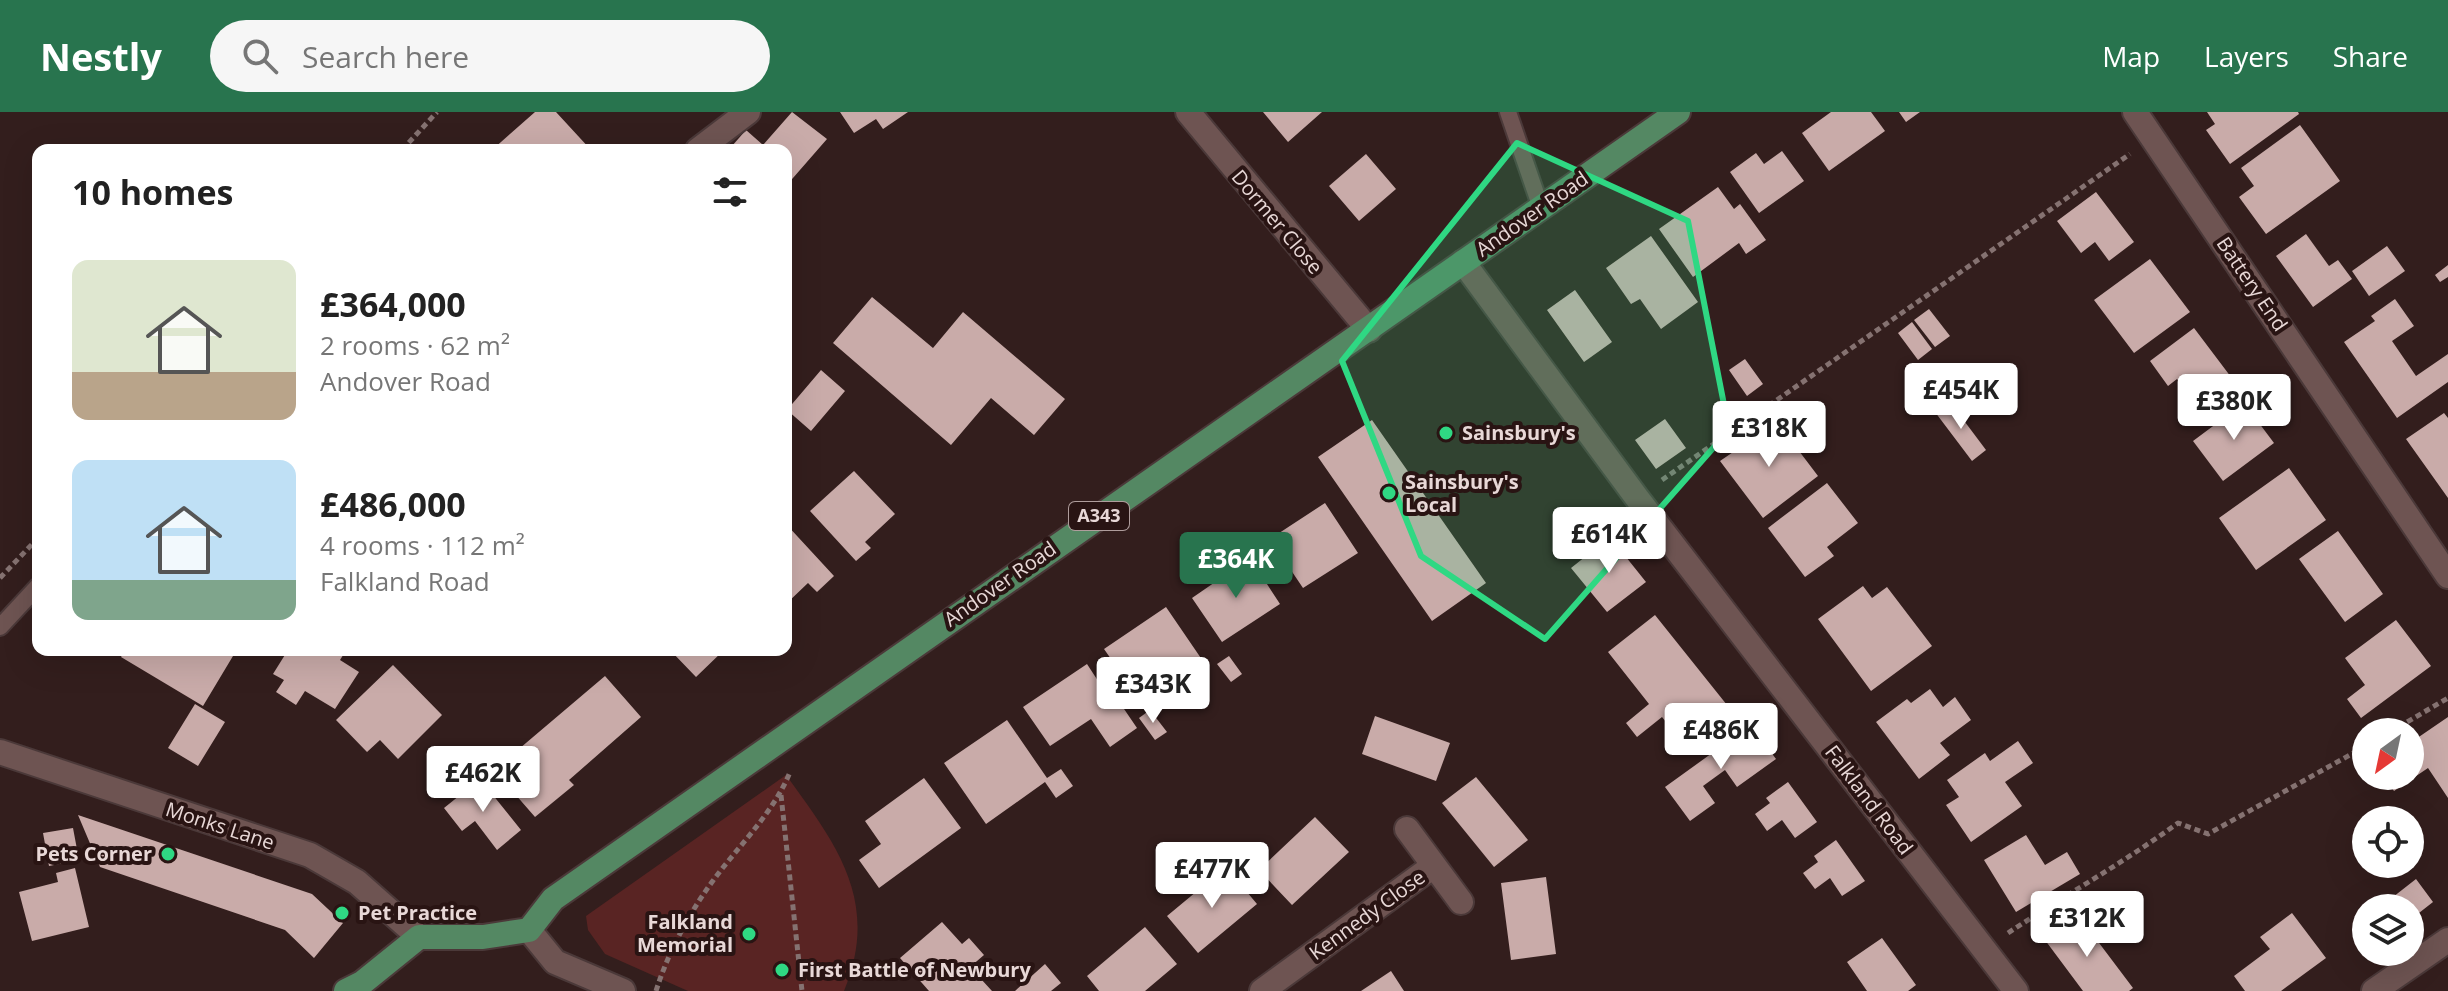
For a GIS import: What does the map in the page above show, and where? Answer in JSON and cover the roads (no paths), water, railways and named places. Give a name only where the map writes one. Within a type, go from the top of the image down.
[{"type":"main road","name":"Andover Road","points":[[529,930],[553,899],[815,712],[1369,330],[1678,112]]},
{"type":"main road","points":[[346,991],[362,983],[419,937],[483,937],[529,930]]},
{"type":"street","points":[[706,144],[748,112]]},
{"type":"street","name":"Dormer Close","points":[[1188,112],[1369,330]]},
{"type":"street","name":"Battery End","points":[[2135,112],[2448,576]]},
{"type":"street","name":"Falkland Road","points":[[1463,262],[1637,498],[2016,991]]},
{"type":"street","name":"Monks Lane","points":[[0,752],[310,855],[357,882],[419,937]]},
{"type":"street","name":"Kennedy Close","points":[[1407,829],[1432,867],[1461,902]]},
{"type":"street","name":"Kennedy Close","points":[[1262,991],[1432,867]]},
{"type":"street","points":[[529,930],[555,962],[623,991]]},
{"type":"street","points":[[2374,991],[2448,940]]},
{"type":"lane","points":[[1508,112],[1541,208]]},
{"type":"lane","points":[[0,627],[32,592]]},
{"type":"place","name":"Sainsbury's","points":[[1446,433]]},
{"type":"place","name":"Sainsbury's Local","points":[[1389,493]]},
{"type":"place","name":"Pets Corner","points":[[168,854]]},
{"type":"place","name":"Pet Practice","points":[[342,913]]},
{"type":"place","name":"Falkland Memorial","points":[[749,934]]},
{"type":"place","name":"First Battle of Newbury","points":[[782,970]]}]
